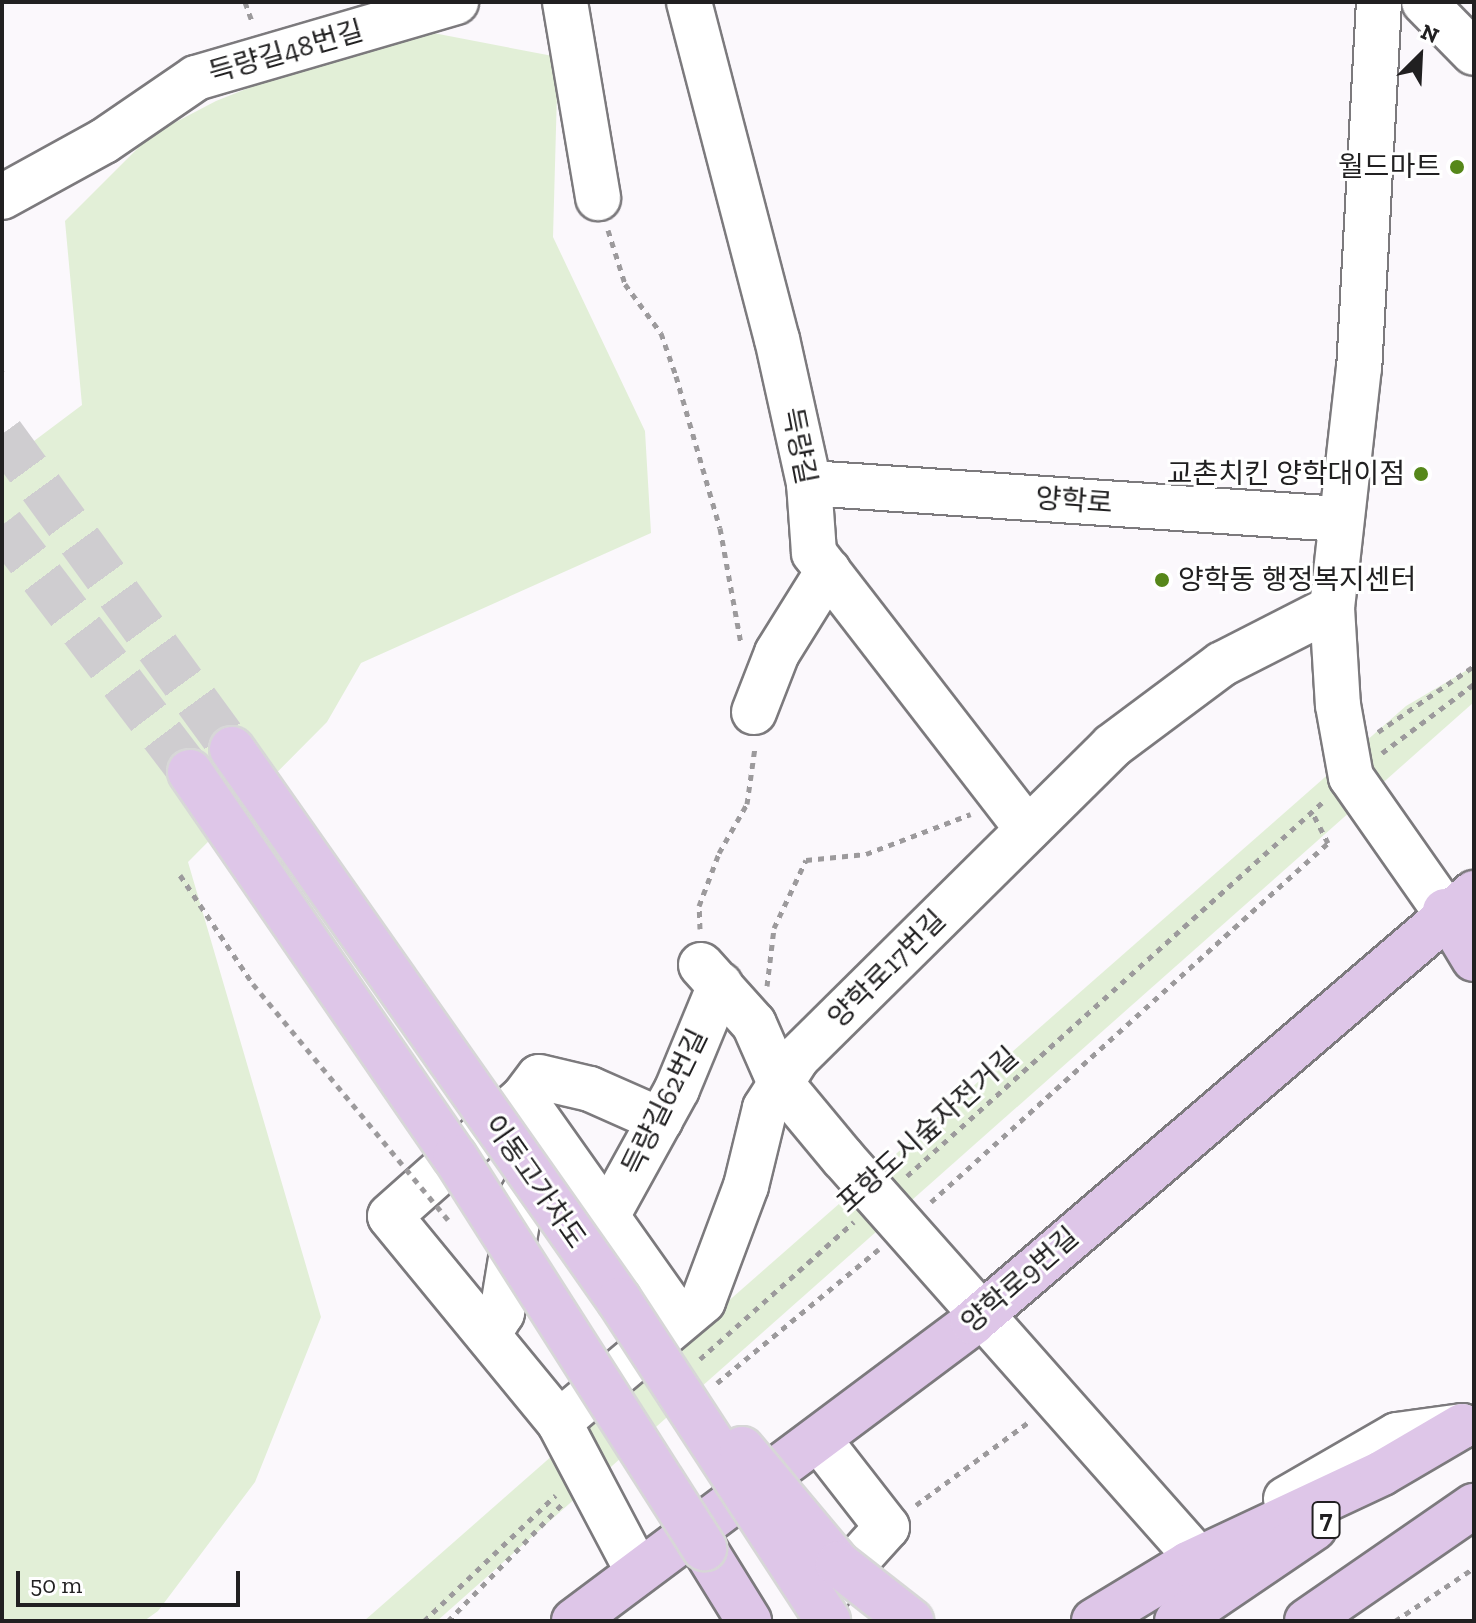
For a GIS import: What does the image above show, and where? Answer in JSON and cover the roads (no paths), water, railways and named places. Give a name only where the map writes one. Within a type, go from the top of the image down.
[{"type":"main road","name":"이동고가차도","points":[[232,749],[687,1374],[828,1621]]},
{"type":"main road","name":"이동고가차도","points":[[190,772],[455,1157],[749,1621]]},
{"type":"main road","points":[[1459,902],[1474,959]]},
{"type":"main road","name":"양학로9번길","points":[[584,1618],[637,1570],[820,1441],[981,1315],[1459,902]]},
{"type":"main road","points":[[687,1374],[745,1452],[838,1564],[911,1621]]},
{"type":"main road","points":[[1094,1621],[1188,1564],[1382,1473],[1468,1422]]},
{"type":"main road","name":"7","points":[[1177,1621],[1468,1422]]},
{"type":"main road","points":[[1307,1621],[1474,1506]]},
{"type":"main road","points":[[704,1548],[735,1621]]},
{"type":"street","name":"득량길48번길","points":[[2,197],[104,141],[196,78],[456,2]]},
{"type":"street","points":[[565,2],[598,198]]},
{"type":"street","name":"득량길","points":[[689,2],[809,483],[814,553],[1016,815]]},
{"type":"street","points":[[1379,2],[1359,367],[1332,608],[1349,764],[1459,902]]},
{"type":"street","points":[[1424,2],[1474,53]]},
{"type":"street","name":"양학로","points":[[809,483],[1340,519]]},
{"type":"street","points":[[754,712],[777,653],[828,571]]},
{"type":"street","name":"양학로17번길","points":[[559,1422],[679,1318],[703,1301],[779,1081],[1016,815],[1222,664],[1332,608]]},
{"type":"street","name":"득량길62번길","points":[[607,1216],[660,1120],[711,975],[754,1024],[779,1081]]},
{"type":"street","points":[[637,1570],[559,1422],[390,1216],[523,1098],[539,1077],[590,1089],[660,1120]]},
{"type":"street","points":[[779,1081],[880,1200],[1193,1553]]},
{"type":"street","points":[[523,1098],[679,1318]]},
{"type":"street","points":[[488,1335],[502,1313],[521,1198],[553,1140]]},
{"type":"street","points":[[1079,1621],[1397,1435],[1468,1422]]},
{"type":"street","points":[[803,1621],[887,1527],[820,1441]]},
{"type":"tunnel","points":[[2,434],[232,749]]},
{"type":"tunnel","points":[[2,525],[190,772]]},
{"type":"place","name":"월드마트","points":[[1457,167]]},
{"type":"place","name":"교촌치킨 양학대이점","points":[[1421,474]]},
{"type":"place","name":"양학동 행정복지센터","points":[[1162,580]]}]
